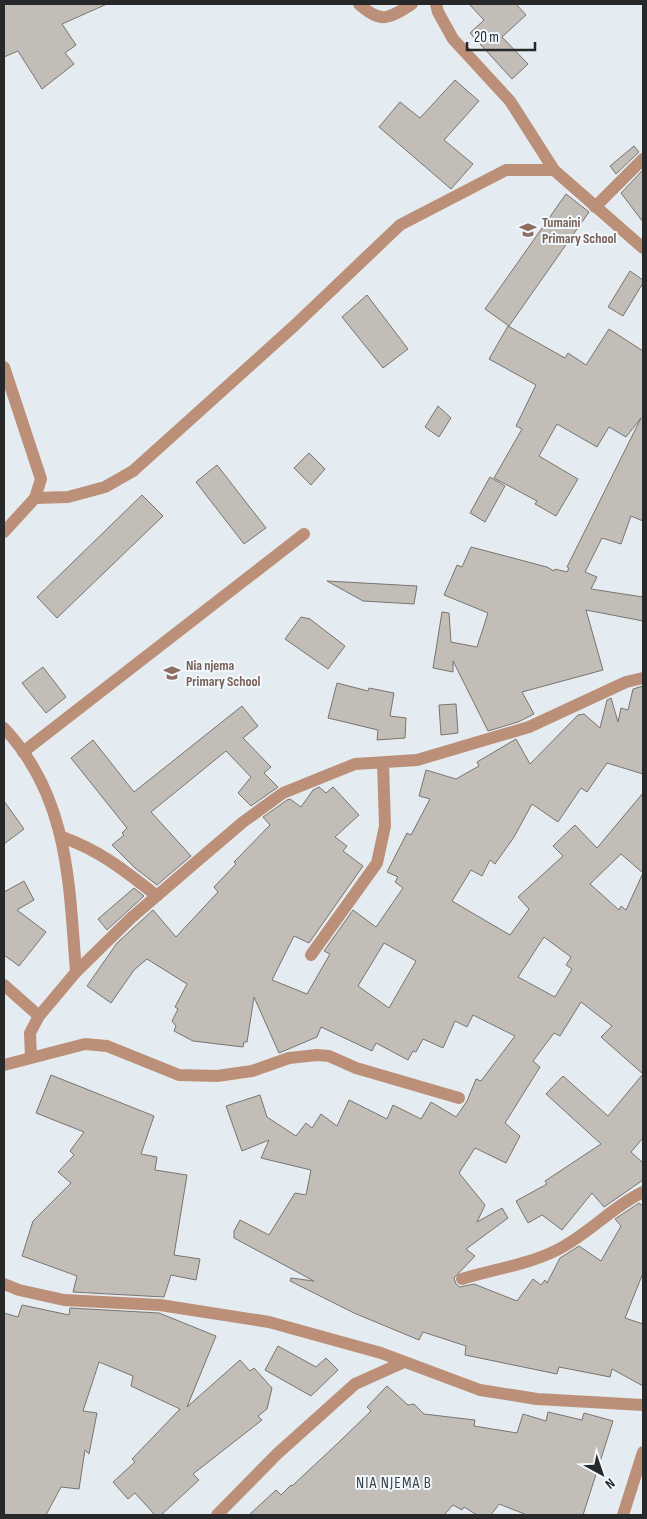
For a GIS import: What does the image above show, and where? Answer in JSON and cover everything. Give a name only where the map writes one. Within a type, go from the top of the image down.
[{"type":"street","points":[[359,4],[373,16],[379,18],[396,14],[412,4]]},
{"type":"street","points":[[436,4],[438,12],[453,39],[510,101],[554,170],[643,248]]},
{"type":"street","points":[[595,207],[643,159]]},
{"type":"street","points":[[34,498],[68,497],[105,487],[133,471],[294,326],[400,225],[506,170],[554,170]]},
{"type":"street","points":[[4,367],[41,479],[34,498],[4,532]]},
{"type":"street","points":[[23,752],[304,534]]},
{"type":"street","points":[[31,1058],[30,1033],[39,1016],[76,972],[156,896],[243,822],[283,793],[354,764],[417,760],[529,727],[626,682],[643,678]]},
{"type":"street","points":[[4,728],[36,770],[53,807],[62,837],[68,870],[76,972]]},
{"type":"street","points":[[311,955],[377,863],[385,826],[383,763]]},
{"type":"street","points":[[62,837],[90,847],[156,896]]},
{"type":"street","points":[[4,985],[39,1016]]},
{"type":"street","points":[[4,1065],[85,1044],[107,1046],[179,1075],[217,1076],[252,1070],[289,1058],[317,1055],[329,1056],[356,1068],[459,1098]]},
{"type":"street","points":[[462,1279],[488,1270],[530,1263],[559,1250],[605,1219],[628,1199],[643,1192]]},
{"type":"street","points":[[4,1284],[19,1290],[64,1300],[160,1305],[269,1322],[381,1353],[480,1390],[537,1399],[643,1405]]},
{"type":"street","points":[[217,1515],[277,1454],[355,1384],[404,1362]]},
{"type":"street","points":[[623,1515],[643,1452]]},
{"type":"building","points":[[4,4],[107,4],[62,24],[76,45],[65,53],[74,64],[42,89],[18,51],[4,57]]},
{"type":"building","points":[[469,4],[516,4],[526,15],[502,37],[528,64],[512,79],[470,33],[484,20]]},
{"type":"building","points":[[455,80],[479,101],[444,140],[473,164],[451,189],[379,127],[400,102],[420,118]]},
{"type":"building","points":[[634,146],[639,152],[616,174],[610,166]]},
{"type":"building","points":[[643,170],[643,222],[621,193]]},
{"type":"building","points":[[566,194],[589,212],[509,326],[485,309]]},
{"type":"building","points":[[630,271],[643,280],[643,283],[623,316],[608,307]]},
{"type":"building","points":[[367,295],[408,349],[383,368],[342,317]]},
{"type":"building","points":[[508,326],[565,358],[568,353],[586,365],[609,329],[643,351],[643,521],[631,516],[621,544],[602,538],[585,572],[597,577],[591,589],[643,597],[643,621],[586,610],[603,670],[522,692],[534,714],[518,722],[488,731],[453,661],[453,672],[433,668],[442,612],[449,613],[451,642],[477,647],[488,613],[444,595],[457,565],[462,567],[471,547],[547,567],[554,571],[555,569],[567,572],[569,568],[567,567],[641,418],[626,437],[609,427],[597,447],[557,424],[539,456],[578,479],[556,516],[535,504],[537,501],[494,478],[522,429],[516,426],[536,385],[489,359]]},
{"type":"building","points":[[438,406],[451,418],[439,437],[425,427]]},
{"type":"building","points":[[309,453],[325,469],[311,485],[294,468]]},
{"type":"building","points":[[217,465],[266,528],[244,544],[196,482]]},
{"type":"building","points":[[490,477],[505,486],[485,522],[470,513]]},
{"type":"building","points":[[142,495],[163,516],[57,618],[37,597]]},
{"type":"building","points":[[327,581],[417,586],[414,604],[363,601]]},
{"type":"building","points":[[301,617],[310,619],[345,646],[328,669],[285,639]]},
{"type":"building","points":[[43,667],[66,697],[46,713],[22,683]]},
{"type":"building","points":[[337,683],[368,691],[369,688],[394,693],[390,716],[406,718],[405,738],[377,740],[378,730],[328,718]]},
{"type":"building","points":[[643,686],[643,774],[607,763],[587,792],[581,788],[558,822],[532,804],[514,837],[495,864],[490,860],[482,876],[471,870],[452,901],[510,935],[529,909],[518,897],[563,856],[553,846],[575,825],[597,848],[643,793],[643,873],[643,1074],[601,1037],[612,1026],[581,1002],[560,1036],[554,1033],[533,1061],[540,1067],[505,1123],[520,1136],[506,1163],[475,1148],[459,1173],[485,1205],[477,1222],[502,1208],[508,1218],[466,1249],[475,1256],[454,1278],[456,1284],[460,1287],[474,1284],[517,1301],[533,1279],[541,1285],[545,1280],[547,1283],[560,1258],[579,1246],[601,1261],[621,1226],[615,1219],[639,1203],[643,1206],[643,1273],[625,1318],[643,1324],[643,1386],[612,1369],[610,1377],[559,1367],[557,1374],[465,1355],[466,1346],[423,1332],[419,1340],[354,1313],[290,1281],[291,1278],[314,1281],[234,1238],[234,1231],[240,1220],[269,1235],[295,1193],[306,1195],[311,1170],[261,1158],[269,1140],[242,1151],[226,1106],[260,1095],[267,1117],[296,1136],[306,1123],[312,1128],[321,1114],[337,1126],[349,1100],[387,1119],[393,1105],[421,1119],[431,1102],[456,1117],[467,1101],[476,1079],[481,1081],[515,1036],[473,1015],[467,1027],[455,1021],[443,1048],[423,1039],[416,1052],[413,1051],[408,1060],[376,1043],[372,1051],[321,1027],[317,1037],[279,1053],[254,997],[247,1042],[244,1042],[243,1047],[193,1041],[174,1031],[176,1026],[172,1021],[178,1009],[175,1007],[187,984],[147,959],[134,970],[111,1003],[87,986],[117,943],[153,910],[176,937],[218,892],[214,887],[236,864],[234,862],[270,825],[263,817],[287,800],[290,799],[301,807],[313,790],[319,787],[326,793],[333,787],[359,815],[335,837],[347,846],[343,851],[363,866],[309,943],[294,936],[272,980],[307,994],[330,954],[324,951],[353,910],[376,927],[403,888],[395,882],[398,877],[387,872],[407,833],[411,835],[430,799],[419,796],[426,770],[456,779],[479,766],[477,762],[516,739],[530,764],[578,715],[584,714],[600,728],[607,700],[611,698],[618,722],[621,708],[628,710],[633,689]],"holes":[[[621,854],[643,873],[626,910],[621,906],[619,910],[590,884]],[[544,937],[571,957],[566,965],[572,969],[555,997],[518,977]],[[384,943],[416,961],[389,1008],[358,986]]]},
{"type":"building","points":[[456,704],[458,733],[441,735],[439,705]]},
{"type":"building","points":[[242,706],[258,726],[243,738],[271,767],[264,773],[278,787],[251,806],[238,793],[251,777],[226,751],[151,812],[191,856],[157,885],[135,868],[112,845],[124,835],[122,833],[127,828],[71,758],[93,740],[134,792]]},
{"type":"building","points":[[4,801],[24,829],[4,844]]},
{"type":"building","points":[[24,881],[34,900],[17,910],[46,932],[19,966],[4,955],[4,892]]},
{"type":"building","points":[[134,888],[144,896],[107,930],[98,919]]},
{"type":"building","points":[[643,1074],[643,1138],[631,1152],[643,1163],[643,1180],[604,1207],[592,1193],[562,1230],[542,1215],[528,1223],[516,1201],[547,1184],[545,1181],[601,1144],[546,1094],[563,1076],[608,1116]]},
{"type":"building","points":[[51,1075],[154,1116],[141,1154],[157,1157],[155,1170],[187,1175],[174,1255],[200,1259],[196,1280],[171,1275],[164,1297],[73,1292],[77,1276],[22,1256],[33,1221],[71,1183],[58,1172],[74,1155],[70,1151],[84,1132],[36,1113]]},
{"type":"building","points":[[22,1305],[69,1315],[70,1308],[159,1313],[216,1336],[187,1407],[240,1360],[250,1371],[254,1368],[272,1388],[267,1409],[258,1416],[262,1420],[193,1474],[199,1480],[161,1515],[155,1515],[135,1493],[128,1499],[113,1482],[135,1462],[132,1459],[180,1409],[131,1386],[133,1376],[99,1362],[83,1411],[97,1413],[89,1454],[85,1450],[79,1489],[61,1487],[46,1515],[4,1515],[4,1313],[18,1317]]},
{"type":"building","points":[[278,1346],[316,1367],[326,1358],[338,1370],[311,1396],[265,1370]]},
{"type":"building","points":[[387,1386],[408,1405],[414,1404],[424,1414],[475,1420],[474,1426],[517,1433],[523,1414],[546,1421],[548,1412],[582,1420],[584,1413],[613,1421],[583,1515],[527,1515],[499,1504],[491,1515],[477,1515],[464,1507],[462,1510],[453,1505],[444,1515],[249,1515],[276,1490],[281,1495],[337,1444],[371,1411],[367,1407]]},
{"type":"place","name":"Tumaini Primary School","points":[[528,230]]},
{"type":"place","name":"Nia njema Primary School","points":[[172,673]]},
{"type":"district","name":"NIA NJEMA B","points":[[394,1482]]}]
